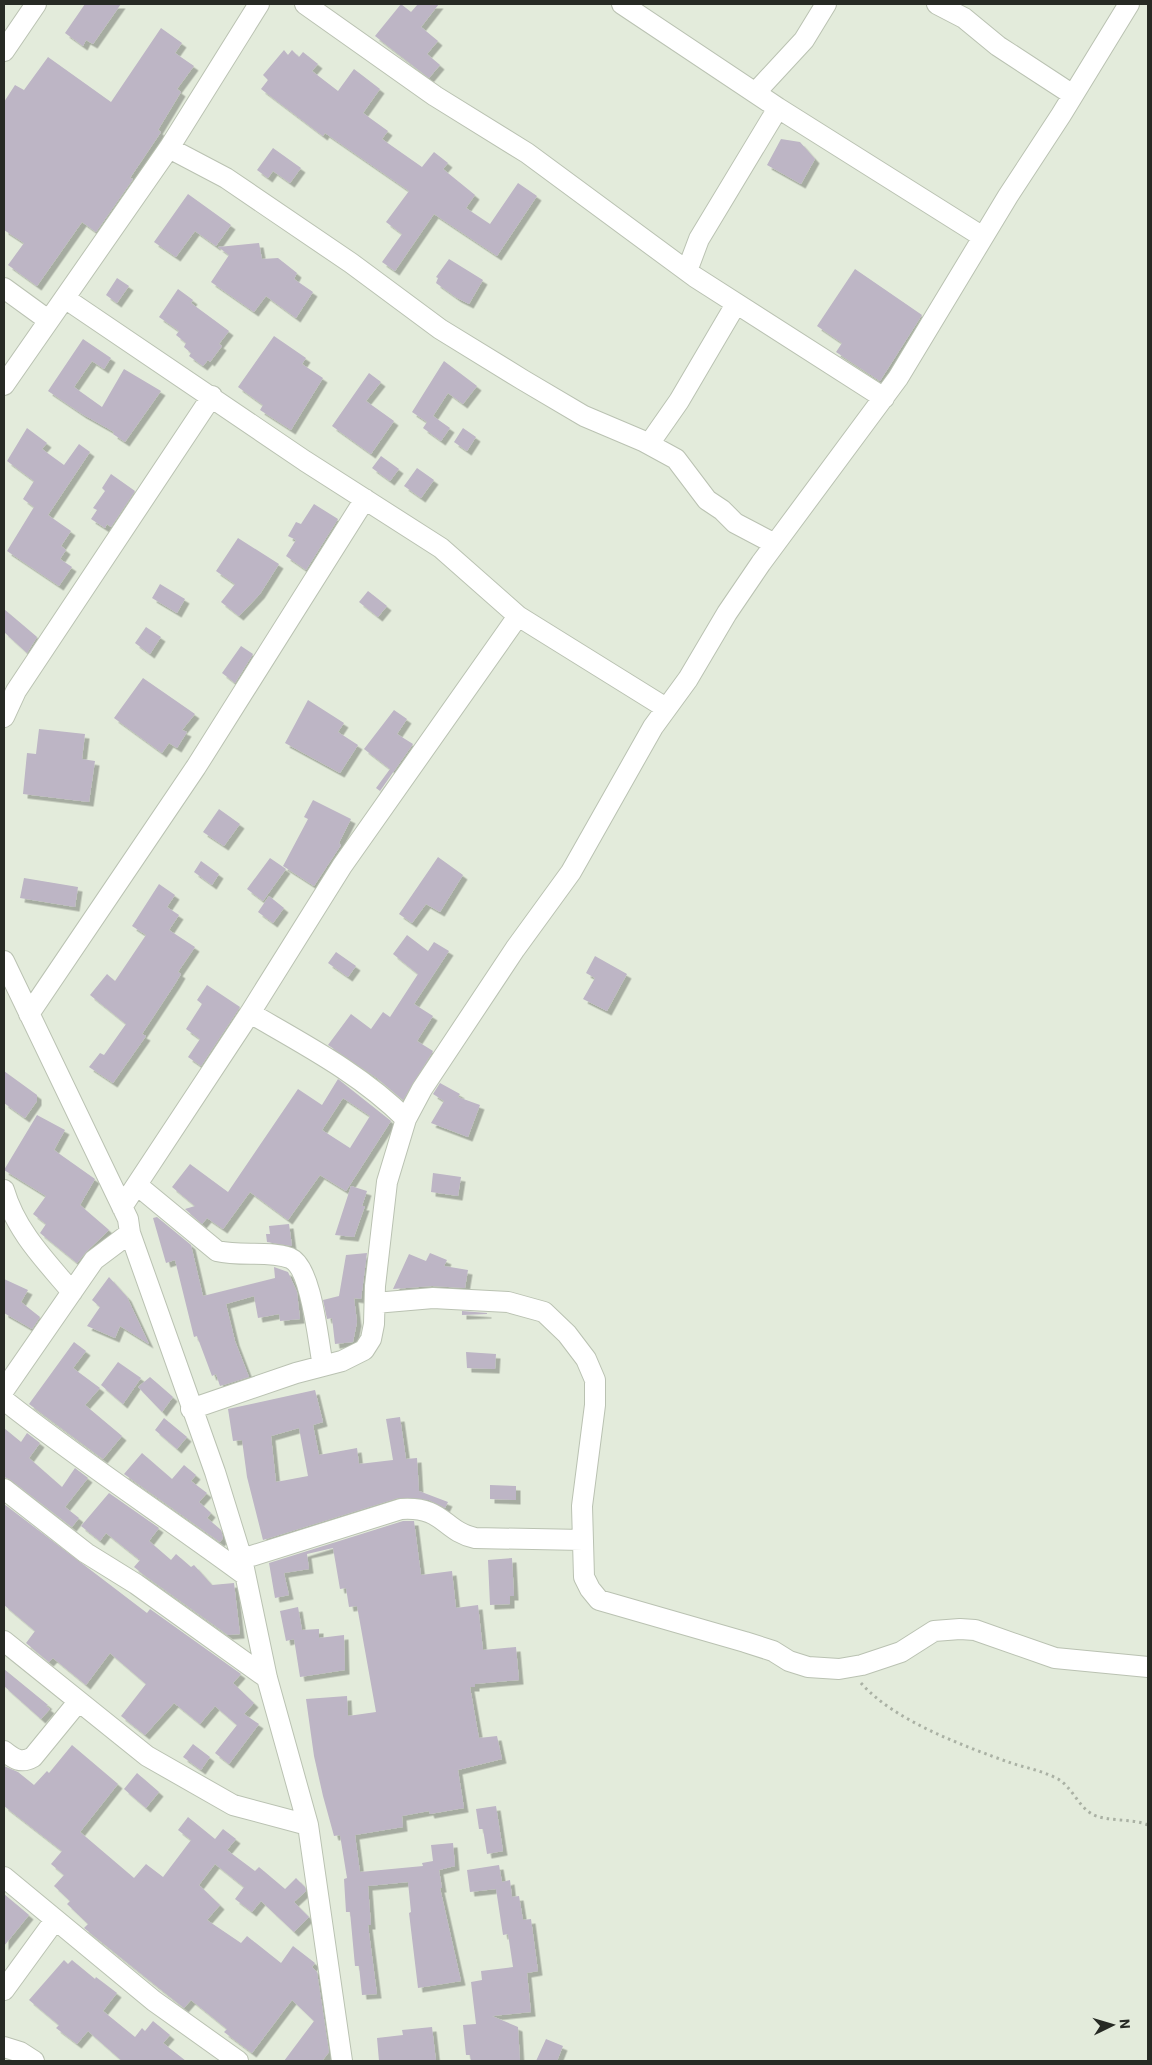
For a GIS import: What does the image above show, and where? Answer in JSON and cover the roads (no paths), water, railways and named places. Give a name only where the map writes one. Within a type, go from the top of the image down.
[{"type":"street","points":[[4,52],[36,4]]},
{"type":"street","points":[[4,385],[48,320],[66,299],[169,148],[259,4]]},
{"type":"street","points":[[305,4],[434,96],[527,153],[687,271],[884,398]]},
{"type":"street","points":[[622,4],[778,108],[983,237]]},
{"type":"street","points":[[756,93],[804,40],[826,4]]},
{"type":"street","points":[[937,4],[964,18],[998,46],[1073,95]]},
{"type":"street","points":[[191,1409],[342,1361],[364,1350],[371,1339],[380,1228],[387,1182],[406,1119],[422,1089],[515,949],[572,872],[653,727],[688,679],[727,613],[775,544],[884,398],[1073,95],[1122,8]]},
{"type":"street","points":[[687,271],[699,239],[778,108]]},
{"type":"street","points":[[169,148],[226,178],[351,263],[440,329],[584,416],[649,444],[676,459],[707,500],[722,510],[735,523],[775,544]]},
{"type":"street","points":[[4,288],[48,320]]},
{"type":"street","points":[[66,299],[441,548],[518,616],[600,665],[666,708]]},
{"type":"street","points":[[649,444],[679,401],[736,304]]},
{"type":"street","points":[[4,717],[16,691],[212,396]]},
{"type":"street","points":[[29,1014],[196,767],[365,499]]},
{"type":"street","points":[[122,1207],[250,1013],[342,866],[518,616]]},
{"type":"street","points":[[4,961],[128,1219],[130,1233],[191,1409],[215,1472],[243,1567],[267,1678],[308,1825],[342,2061]]},
{"type":"street","points":[[250,1013],[352,1072],[382,1095],[406,1119]]},
{"type":"street","points":[[137,1185],[217,1251],[229,1254],[266,1254],[291,1258],[301,1266],[309,1283],[323,1366]]},
{"type":"street","points":[[4,1190],[10,1210],[22,1230],[72,1292]]},
{"type":"street","points":[[4,1390],[94,1260],[130,1233]]},
{"type":"street","points":[[374,1303],[434,1298],[508,1302],[544,1312],[567,1334],[586,1359],[594,1380],[595,1405],[582,1506],[584,1577],[590,1589],[599,1600],[745,1642],[773,1651],[789,1661],[808,1667],[847,1667],[901,1652],[934,1630],[960,1629],[975,1630],[1055,1658],[1148,1668]]},
{"type":"street","points":[[4,1400],[56,1442],[243,1567]]},
{"type":"street","points":[[4,1489],[86,1553],[136,1584],[267,1678]]},
{"type":"street","points":[[243,1567],[401,1509],[417,1508],[444,1519],[463,1536],[475,1538],[583,1540]]},
{"type":"street","points":[[4,1641],[146,1756],[233,1805],[308,1825]]},
{"type":"street","points":[[4,1751],[25,1762],[33,1757],[78,1702]]},
{"type":"street","points":[[4,1877],[154,2001],[238,2061]]},
{"type":"street","points":[[4,1990],[55,1920]]},
{"type":"street","points":[[4,2047],[20,2052],[34,2061]]}]
